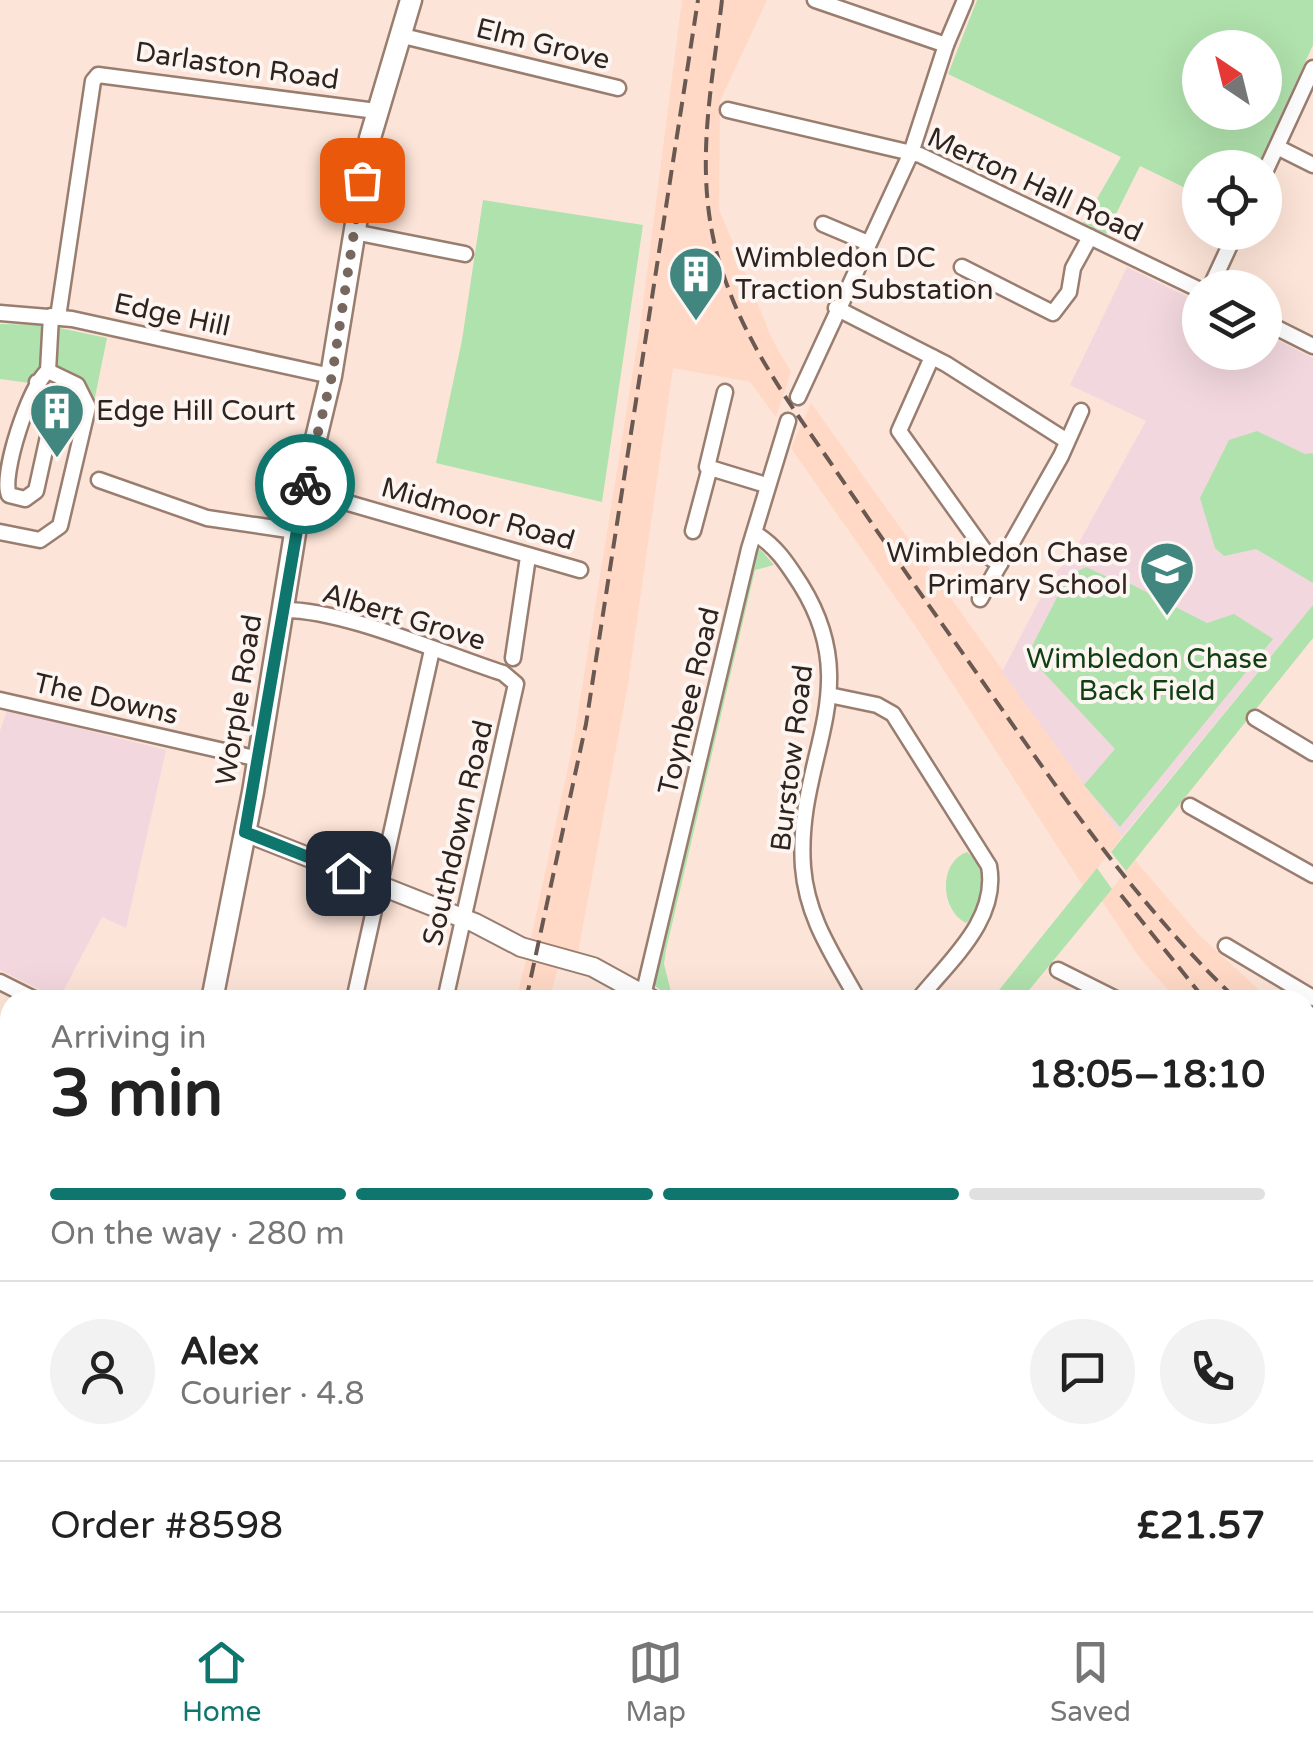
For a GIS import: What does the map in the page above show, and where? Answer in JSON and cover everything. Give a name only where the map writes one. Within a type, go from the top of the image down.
[{"type":"main road","name":"Worple Road","points":[[214,990],[259,759],[295,530],[332,376],[376,110],[410,0]]},
{"type":"street","points":[[815,0],[946,45]]},
{"type":"street","points":[[798,397],[911,153],[946,45],[966,0]]},
{"type":"street","name":"Elm Grove","points":[[398,34],[618,88]]},
{"type":"street","points":[[1276,150],[1313,68]]},
{"type":"street","name":"Darlaston Road","points":[[54,317],[93,81],[98,75],[376,110]]},
{"type":"street","name":"Merton Hall Road","points":[[728,110],[911,153],[1182,281]]},
{"type":"street","points":[[1277,147],[1313,164]]},
{"type":"street","points":[[823,224],[868,242]]},
{"type":"street","points":[[354,232],[464,254]]},
{"type":"street","points":[[962,267],[1053,313],[1070,292],[1073,268],[1090,237]]},
{"type":"street","points":[[836,308],[932,357],[1068,441]]},
{"type":"street","name":"Edge Hill","points":[[0,313],[54,317],[332,376]]},
{"type":"street","points":[[42,376],[51,423],[36,491],[24,500],[9,496],[4,486],[14,436],[42,376],[54,317]]},
{"type":"street","points":[[1282,330],[1313,346]]},
{"type":"street","points":[[932,357],[899,431],[990,558],[1000,564]]},
{"type":"street","points":[[0,532],[40,540],[60,526],[88,407],[77,385],[42,376]]},
{"type":"street","points":[[693,531],[724,392]]},
{"type":"street","points":[[980,599],[1068,441],[1080,411]]},
{"type":"street","name":"Toynbee Road","points":[[649,990],[766,485],[788,422]]},
{"type":"street","points":[[709,471],[766,485]]},
{"type":"street","points":[[99,480],[207,518],[295,530]]},
{"type":"street","name":"Midmoor Road","points":[[303,490],[580,570]]},
{"type":"street","name":"Burstow Road","points":[[756,534],[785,560],[823,625],[832,660],[830,695],[805,812],[803,871],[816,926],[852,990]]},
{"type":"street","points":[[513,658],[528,557]]},
{"type":"street","name":"Albert Grove","points":[[281,610],[310,614],[512,678]]},
{"type":"street","points":[[356,990],[432,650]]},
{"type":"street","name":"Southdown Road","points":[[448,990],[516,688],[512,678]]},
{"type":"street","points":[[830,695],[877,705],[893,714],[989,866],[991,890],[983,918],[926,990]]},
{"type":"street","name":"The Downs","points":[[0,700],[259,759]]},
{"type":"street","points":[[1255,718],[1313,752]]},
{"type":"street","points":[[1190,806],[1313,875]]},
{"type":"street","points":[[245,832],[466,920],[521,947],[593,967],[633,990]]},
{"type":"street","points":[[240,860],[254,850],[285,848]]},
{"type":"street","points":[[1226,946],[1300,990]]},
{"type":"street","points":[[1058,970],[1098,990]]},
{"type":"shaded area","points":[[682,0],[767,0],[720,101],[719,209],[773,341],[791,372],[776,417],[750,382],[673,368],[628,684],[578,952],[531,938],[573,744],[640,327]]},
{"type":"shaded area","name":"Wimbledon Chase Primary School","points":[[1127,267],[1182,294],[1182,370],[1282,370],[1282,342],[1313,358],[1313,605],[1122,837],[1002,672],[1052,576],[1071,557],[1146,421],[1070,385]]},
{"type":"shaded area","points":[[811,403],[1122,837],[1083,886],[914,624],[791,448]]},
{"type":"shaded area","points":[[7,710],[166,750],[126,928],[102,917],[64,990],[41,990],[0,970],[0,731]]},
{"type":"shaded area","points":[[1135,860],[1198,934],[1259,990],[1168,990],[1139,957],[1102,901]]},
{"type":"shaded area","points":[[528,952],[559,964],[552,990],[518,990]]},
{"type":"green space","points":[[977,0],[1313,0],[1313,45],[1282,113],[1282,30],[1182,30],[1182,130],[1274,130],[1265,150],[1182,150],[1182,186],[1140,166],[1106,234],[1083,223],[1121,157],[948,74]]},
{"type":"green space","points":[[483,200],[643,225],[602,502],[436,463],[462,340]]},
{"type":"green space","points":[[0,324],[42,325],[43,367],[30,383],[0,379]]},
{"type":"green space","points":[[55,327],[107,338],[94,402],[53,368]]},
{"type":"green space","points":[[1257,431],[1305,454],[1313,453],[1313,583],[1256,549],[1224,556],[1215,548],[1200,498],[1229,440]]},
{"type":"green space","points":[[760,549],[774,565],[755,570],[666,950],[664,964],[670,990],[660,990],[653,984],[754,552]]},
{"type":"green space","name":"Wimbledon Chase Back Field","points":[[1086,567],[1116,581],[1119,578],[1207,623],[1234,614],[1273,639],[1120,827],[1084,785],[1115,749],[1032,660],[1031,648],[1068,576]]},
{"type":"green space","points":[[1313,605],[1313,638],[1126,871],[1111,852]]},
{"type":"green space","points":[[967,852],[980,868],[984,888],[979,907],[966,923],[951,908],[946,886],[951,865]]},
{"type":"green space","points":[[1097,868],[1112,889],[1029,990],[999,990]]},
{"type":"railway","points":[[528,990],[586,724],[698,0]]},
{"type":"railway","points":[[722,0],[707,127],[707,190],[717,254],[750,336],[778,386],[1077,814],[1153,911],[1227,990]]},
{"type":"railway","points":[[1121,895],[1197,990]]},
{"type":"way so far","points":[[305,484],[332,376],[362,180]]},
{"type":"place","name":"Wimbledon DC Traction Substation","points":[[696,323]]},
{"type":"place","name":"Edge Hill Court","points":[[57,460]]},
{"type":"place","name":"Wimbledon Chase Primary School","points":[[1167,618]]},
{"type":"route","points":[[305,484],[245,832],[348,873]]}]
